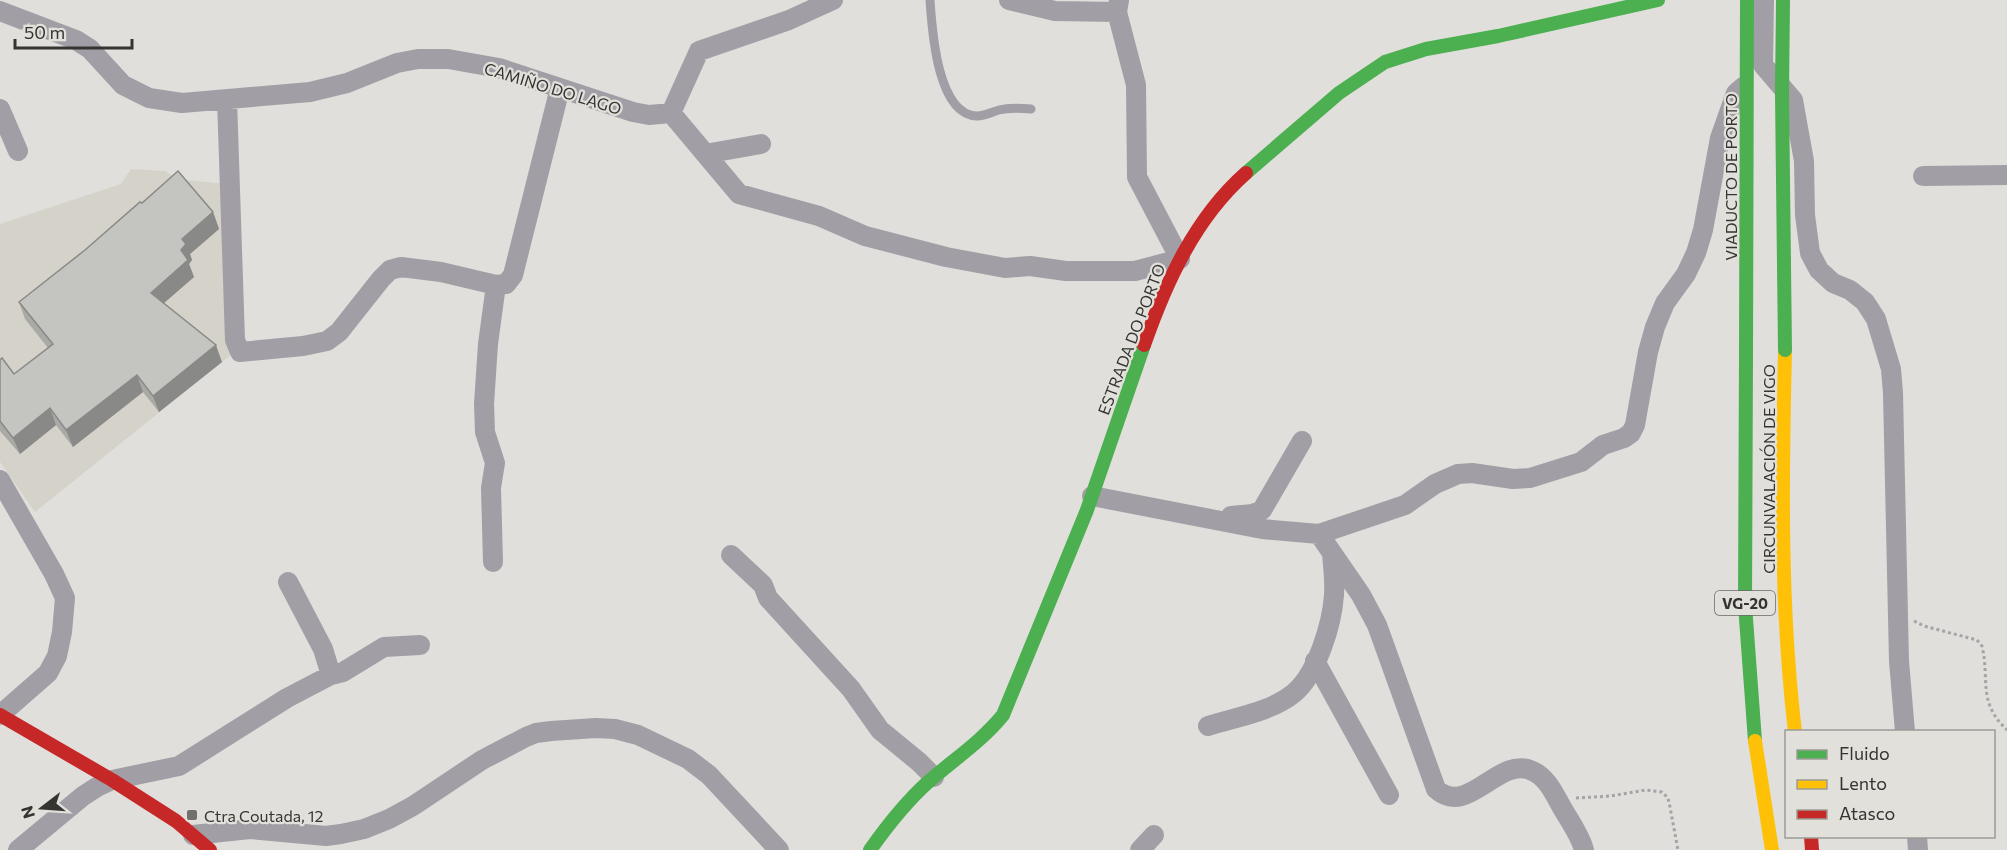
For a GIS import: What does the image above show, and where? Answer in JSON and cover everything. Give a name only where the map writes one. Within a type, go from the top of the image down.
[{"type":"main road","name":"ESTRADA DO PORTO","points":[[870,850],[897,814],[933,777],[987,735],[1003,715],[1092,496],[1157,309],[1180,259],[1215,205],[1230,187],[1339,93],[1385,62],[1426,49],[1658,0]]},
{"type":"main road","name":"VIADUCTO DE PORTO","points":[[1746,354],[1747,0]]},
{"type":"main road","name":"CIRCUNVALACIÓN DE VIGO","points":[[1783,0],[1784,575],[1791,701],[1796,730]]},
{"type":"main road","name":"CIRCUNVALACIÓN DE VIGO","points":[[1746,354],[1745,605],[1755,744],[1772,850]]},
{"type":"main road","points":[[0,715],[112,780],[176,822],[210,850]]},
{"type":"street","points":[[833,0],[789,20],[699,51],[671,114],[739,194],[819,216],[865,236],[946,257],[1005,268],[1030,266],[1066,271],[1135,271],[1180,259],[1137,177],[1136,85],[1118,6],[1055,11],[1009,0]]},
{"type":"street","points":[[1764,0],[1763,65],[1793,100],[1804,161],[1805,215],[1810,253],[1819,270],[1833,283],[1850,290],[1865,302],[1876,319],[1891,369],[1899,660],[1905,730]]},
{"type":"street","name":"CAMIÑO DO LAGO","points":[[0,11],[83,44],[123,85],[149,98],[182,103],[310,92],[347,83],[397,63],[418,59],[447,59],[499,68],[633,112],[649,115],[671,114]]},
{"type":"street","points":[[1092,496],[1262,529],[1319,534],[1395,509],[1448,477],[1472,473],[1530,478],[1581,462],[1603,446],[1624,438],[1631,433],[1635,425],[1648,352],[1655,327],[1665,303],[1686,274],[1696,253],[1703,230],[1720,138],[1736,93],[1763,65]]},
{"type":"street","points":[[227,99],[235,340],[240,352],[303,346],[327,341],[339,332],[381,279],[390,270],[401,267],[441,272],[496,285],[506,284],[513,275],[560,88]]},
{"type":"street","points":[[0,109],[18,151]]},
{"type":"street","points":[[705,154],[761,144]]},
{"type":"street","points":[[1923,176],[2007,175]]},
{"type":"street","points":[[493,562],[491,488],[495,464],[485,432],[484,404],[488,344],[496,285]]},
{"type":"street","points":[[1216,520],[1253,514],[1262,510],[1302,441]]},
{"type":"street","points":[[0,480],[54,573],[64,598],[62,632],[57,656],[48,673],[0,715]]},
{"type":"street","points":[[1319,534],[1361,595],[1377,626],[1436,789],[1443,795],[1456,797],[1466,795],[1506,772],[1523,768],[1530,770],[1544,779],[1584,850]]},
{"type":"street","points":[[1208,726],[1267,708],[1300,686],[1315,661],[1332,615],[1334,593],[1332,553]]},
{"type":"street","points":[[731,555],[763,585],[768,598],[851,689],[880,730],[919,762],[933,777]]},
{"type":"street","points":[[288,582],[323,649],[331,675]]},
{"type":"street","points":[[18,850],[83,796],[112,780],[179,766],[287,698],[331,675],[343,672],[384,647],[420,645]]},
{"type":"street","points":[[1315,661],[1389,795]]},
{"type":"street","points":[[193,835],[250,830],[326,836],[364,829],[412,806],[482,760],[526,737],[551,731],[596,728],[615,729],[638,735],[688,759],[709,775],[779,850]]},
{"type":"street","points":[[1140,850],[1154,835]]},
{"type":"lane","points":[[930,0],[934,41],[942,80],[955,104],[964,112],[976,116],[1002,109],[1031,109]]},
{"type":"path","points":[[1913,620],[1924,626],[1977,640],[1982,645],[1986,698],[1998,721],[2007,730]]},
{"type":"path","points":[[1556,797],[1567,799],[1611,796],[1646,790],[1662,792],[1668,798],[1678,850]]},
{"type":"shaded area","points":[[131,169],[165,171],[177,179],[226,184],[232,354],[35,512],[0,462],[0,224],[121,184]]},
{"type":"building","points":[[178,171],[213,212],[182,239],[186,244],[181,250],[188,260],[151,293],[216,345],[153,396],[137,375],[66,430],[50,408],[13,438],[0,421],[0,360],[2,358],[14,374],[53,344],[19,302],[85,250]]},
{"type":"traffic: fast","points":[[1246,173],[1339,93],[1385,62],[1426,49],[1498,36],[1658,0]]},
{"type":"traffic: fast","points":[[1746,354],[1747,0]]},
{"type":"traffic: fast","points":[[1783,0],[1785,350]]},
{"type":"traffic: fast","points":[[870,850],[919,791],[976,742],[1003,715],[1087,510],[1144,345]]},
{"type":"traffic: fast","points":[[1746,354],[1745,605],[1755,741]]},
{"type":"traffic: slow","points":[[1785,350],[1784,589],[1795,730]]},
{"type":"traffic: slow","points":[[1755,741],[1772,850]]},
{"type":"traffic: jam","points":[[1144,345],[1162,298],[1184,252],[1212,210],[1246,173]]},
{"type":"traffic: jam","points":[[0,715],[112,780],[176,821],[210,850]]},
{"type":"traffic: jam","points":[[1811,838],[1812,850]]},
{"type":"place","name":"Ctra Coutada, 12","points":[[192,815]]}]
